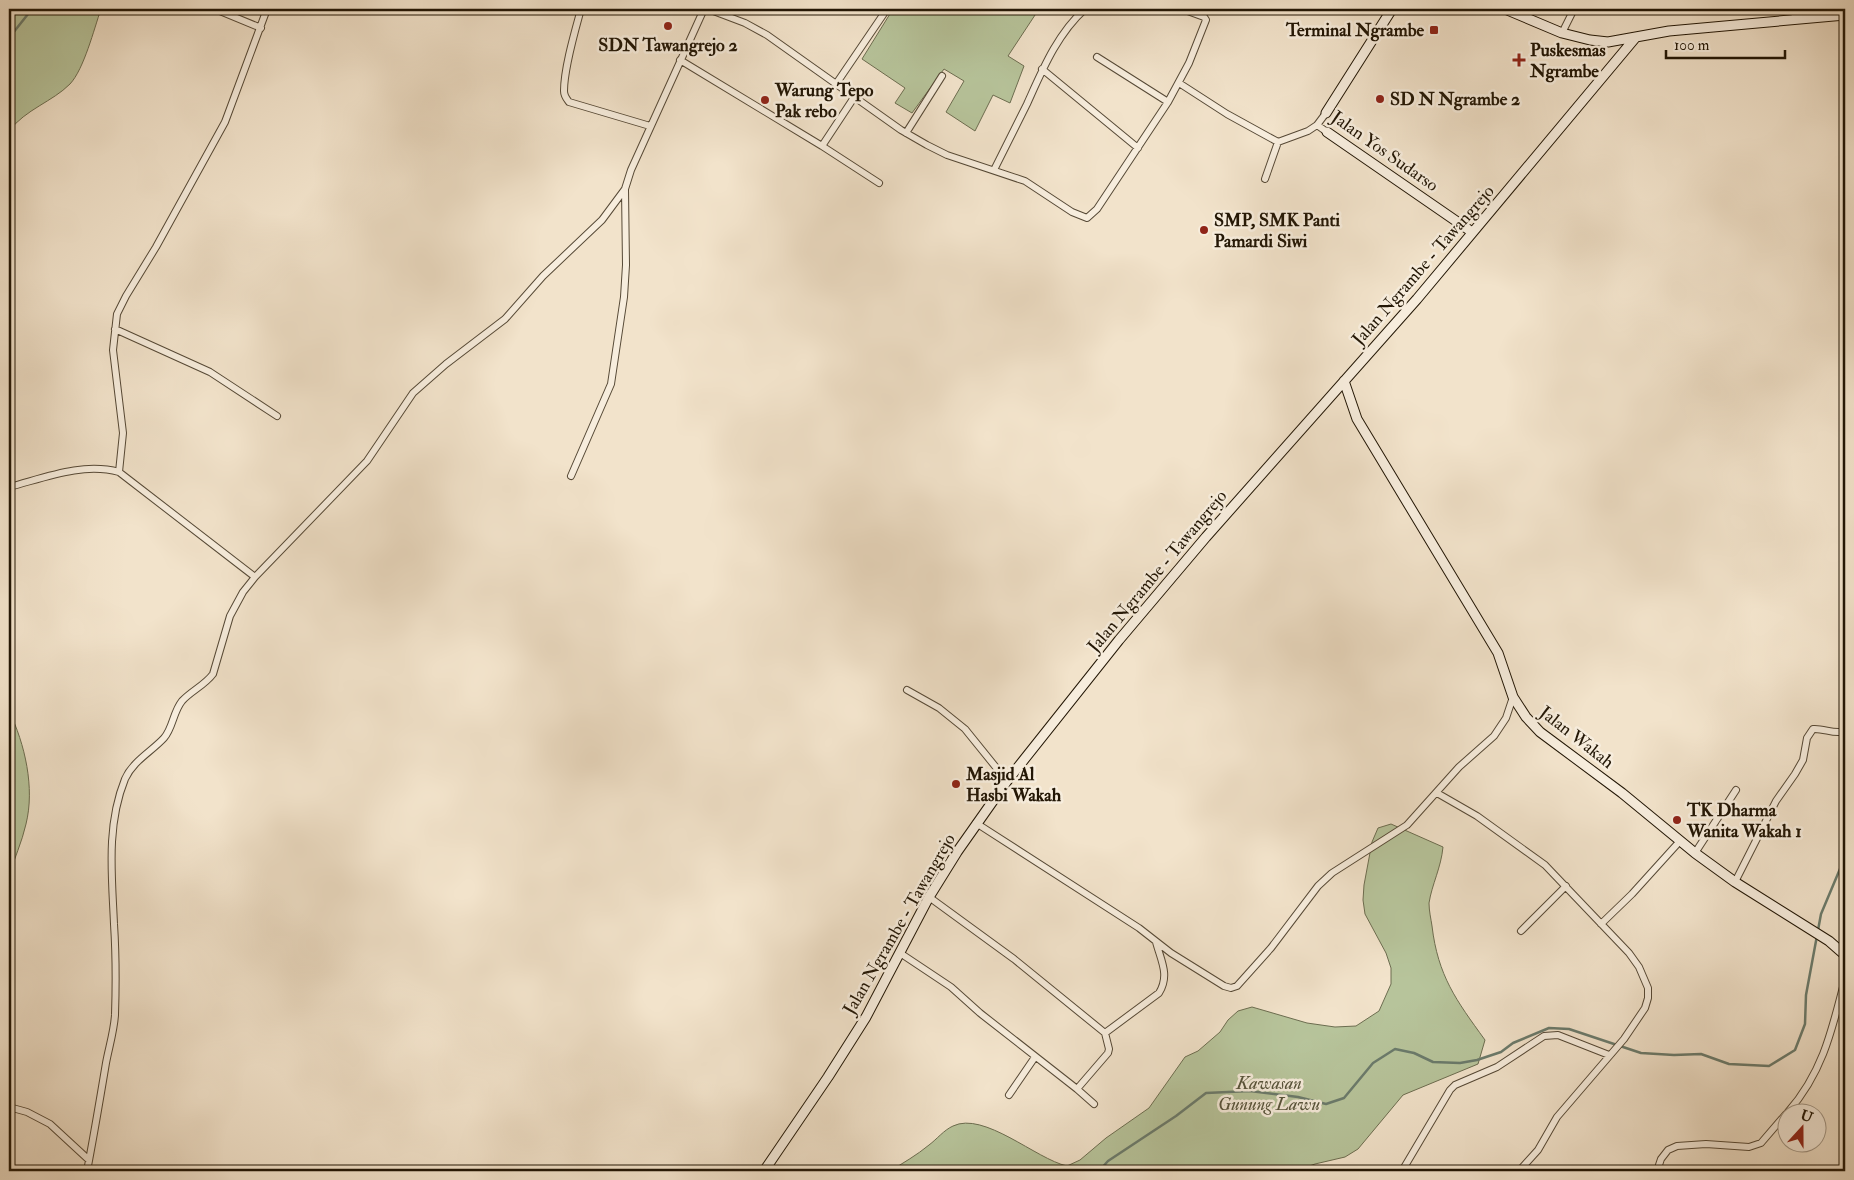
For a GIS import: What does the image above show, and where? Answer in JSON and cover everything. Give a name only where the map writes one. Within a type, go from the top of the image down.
[{"type":"main road","name":"Jalan Yos Sudarso","points":[[1326,113],[1392,9]]},
{"type":"main road","points":[[1505,9],[1562,33],[1608,42],[1669,30],[1845,15]]},
{"type":"main road","points":[[1514,9],[1523,13],[1534,22]]},
{"type":"main road","name":"Jalan Ngrambe - Tawangrejo","points":[[764,1171],[866,1017],[929,897],[976,823],[1007,781],[1119,640],[1236,503],[1417,299],[1636,36]]},
{"type":"main road","name":"Jalan Yos Sudarso","points":[[1327,132],[1472,232]]},
{"type":"main road","name":"Jalan Wakah","points":[[1344,381],[1357,420],[1498,653],[1514,696],[1526,717],[1540,732],[1622,793],[1695,853],[1735,882],[1830,941],[1845,955]]},
{"type":"street","points":[[215,9],[261,28]]},
{"type":"street","points":[[119,472],[123,433],[113,350],[117,314],[225,122],[268,9]]},
{"type":"street","points":[[582,9],[568,69],[564,92],[565,98],[569,102],[650,126]]},
{"type":"street","points":[[571,476],[611,384],[624,297],[626,266],[625,189],[650,126],[704,9]]},
{"type":"street","points":[[708,9],[745,23],[767,35],[906,133],[947,155],[1025,180],[1072,212],[1087,218],[1097,209],[1168,102],[1179,82],[1206,20],[1204,17],[1182,9]]},
{"type":"street","points":[[836,84],[886,9]]},
{"type":"street","points":[[994,170],[1027,104],[1042,68],[1078,15],[1085,9]]},
{"type":"street","points":[[1562,33],[1574,9]]},
{"type":"street","points":[[1794,18],[1798,9]]},
{"type":"street","points":[[1098,57],[1168,102]]},
{"type":"street","points":[[680,60],[822,146],[879,183]]},
{"type":"street","points":[[1042,68],[1138,148]]},
{"type":"street","points":[[906,133],[942,76]]},
{"type":"street","points":[[1179,82],[1228,114],[1278,142],[1308,131],[1317,125]]},
{"type":"street","points":[[822,146],[855,96]]},
{"type":"street","name":"Jalan Yos Sudarso","points":[[1326,113],[1317,125],[1327,132]]},
{"type":"street","points":[[1265,179],[1278,142]]},
{"type":"street","points":[[87,1171],[115,1018],[116,976],[111,836],[125,778],[131,769],[166,736],[183,701],[209,680],[213,674],[230,616],[255,577],[367,461],[413,393],[460,353],[505,319],[543,276],[602,220],[625,189]]},
{"type":"street","points":[[115,328],[210,372],[277,416]]},
{"type":"street","points":[[9,487],[71,470],[95,468],[119,472],[255,577]]},
{"type":"street","points":[[907,690],[939,708],[965,729],[1007,781]]},
{"type":"street","points":[[976,823],[1139,928],[1156,942],[1224,986],[1231,988],[1237,986],[1271,948],[1318,886],[1332,874],[1407,825],[1459,767],[1494,736],[1506,718],[1514,696]]},
{"type":"street","points":[[1735,882],[1776,801],[1803,760],[1809,733],[1813,728],[1836,733],[1845,731]]},
{"type":"street","points":[[1695,853],[1736,790]]},
{"type":"street","points":[[1437,793],[1477,816],[1545,865],[1629,953],[1639,967],[1648,988],[1645,1008],[1624,1039],[1557,1117],[1538,1150],[1519,1171]]},
{"type":"street","points":[[1601,924],[1632,894],[1680,841]]},
{"type":"street","points":[[1521,931],[1566,886]]},
{"type":"street","points":[[929,897],[1014,959],[1105,1033],[1109,1049],[1108,1053],[1077,1089]]},
{"type":"street","points":[[1105,1033],[1159,993],[1163,987],[1166,975],[1156,942]]},
{"type":"street","points":[[900,953],[951,987],[980,1013],[1094,1104]]},
{"type":"street","points":[[1797,1102],[1802,1097],[1828,1045],[1845,979]]},
{"type":"street","points":[[1402,1171],[1450,1090],[1455,1085],[1497,1067],[1544,1036],[1558,1035],[1612,1052]]},
{"type":"street","points":[[1009,1095],[1036,1057]]},
{"type":"street","points":[[9,1107],[27,1112],[50,1124],[89,1160]]},
{"type":"street","points":[[1657,1171],[1661,1159],[1668,1150],[1677,1146],[1706,1144],[1749,1147],[1760,1144],[1776,1126]]},
{"type":"green space","points":[[9,9],[101,9],[80,69],[70,84],[23,117],[9,131]]},
{"type":"green space","points":[[893,9],[1039,9],[1008,56],[1024,66],[1010,103],[993,95],[975,131],[946,112],[964,81],[944,69],[912,113],[895,103],[905,88],[862,59]]},
{"type":"green space","points":[[9,711],[20,738],[27,766],[29,810],[9,876]]},
{"type":"green space","name":"Kawasan Gunung Lawu","points":[[1391,824],[1443,847],[1429,903],[1435,944],[1450,987],[1485,1040],[1478,1064],[1403,1095],[1358,1149],[1345,1157],[1315,1164],[1296,1171],[890,1171],[920,1152],[953,1126],[966,1123],[995,1130],[1054,1162],[1067,1166],[1080,1160],[1106,1138],[1149,1108],[1185,1057],[1198,1051],[1220,1032],[1228,1020],[1238,1011],[1252,1007],[1307,1023],[1335,1027],[1356,1026],[1379,1011],[1391,984],[1391,968],[1386,953],[1365,914],[1363,900],[1372,842],[1378,828]]},
{"type":"waterway","points":[[9,38],[32,9]]},
{"type":"waterway","points":[[1099,1171],[1108,1161],[1176,1116],[1206,1093],[1250,1091],[1298,1097],[1326,1104],[1344,1098],[1373,1063],[1395,1049],[1414,1053],[1433,1062],[1460,1063],[1477,1060],[1501,1052],[1513,1043],[1549,1028],[1569,1029],[1641,1053],[1701,1054],[1729,1064],[1769,1066],[1795,1050],[1805,1024],[1806,995],[1821,914],[1845,857]]},
{"type":"place","name":"SDN Tawangrejo 2","points":[[668,26]]},
{"type":"place","name":"Terminal Ngrambe","points":[[1434,30]]},
{"type":"place","name":"Puskesmas Ngrambe","points":[[1519,60]]},
{"type":"place","name":"SD N Ngrambe 2","points":[[1380,99]]},
{"type":"place","name":"Warung Tepo Pak rebo","points":[[765,100]]},
{"type":"place","name":"SMP, SMK Panti Pamardi Siwi","points":[[1204,230]]},
{"type":"place","name":"Masjid Al Hasbi Wakah","points":[[956,784]]},
{"type":"place","name":"TK Dharma Wanita Wakah 1","points":[[1677,820]]}]
